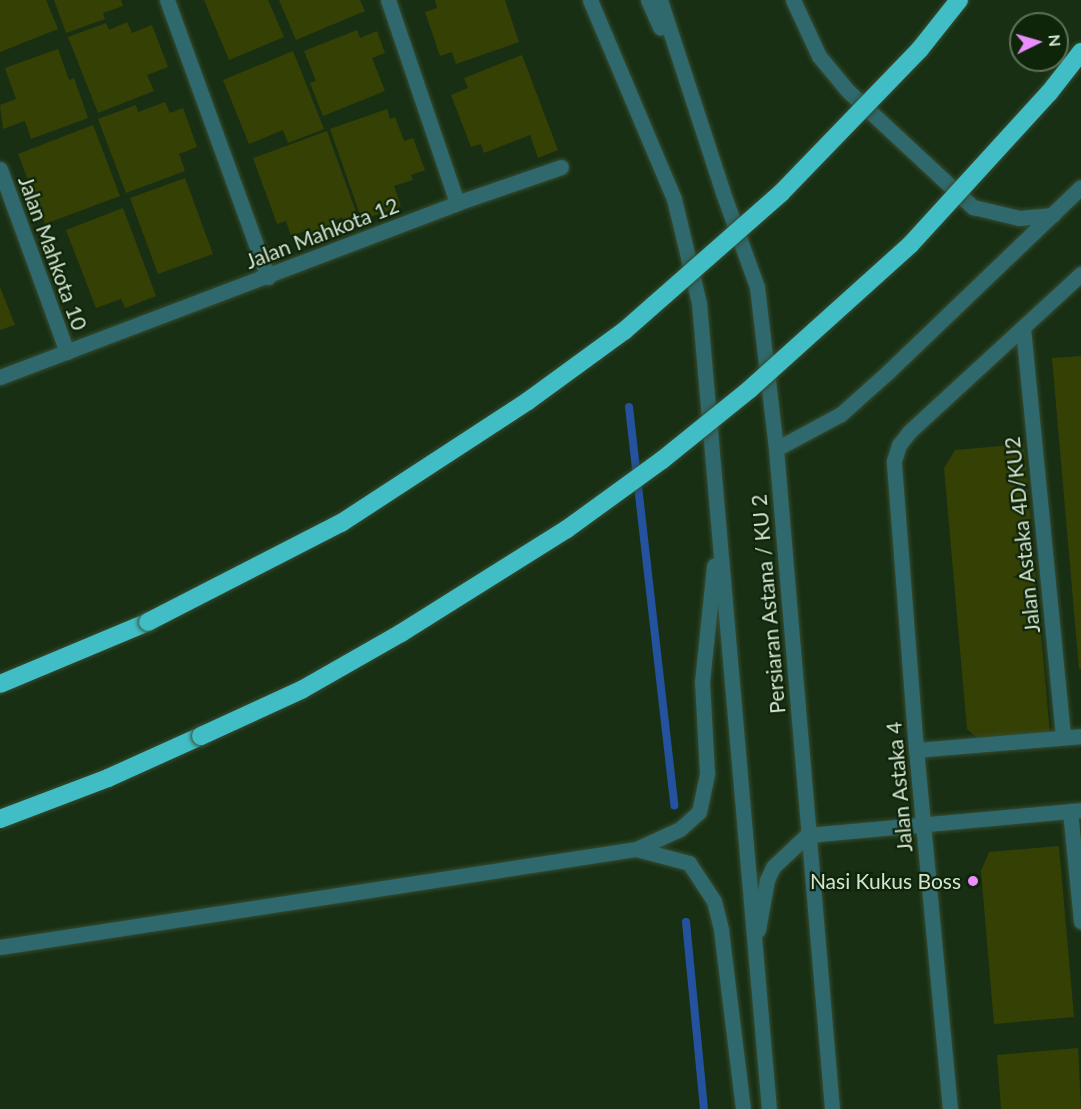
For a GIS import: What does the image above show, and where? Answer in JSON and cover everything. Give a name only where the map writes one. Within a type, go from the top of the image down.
[{"type":"highway","points":[[0,684],[148,622],[341,523],[528,401],[624,331],[781,193],[920,49],[959,0]]},
{"type":"highway","points":[[0,819],[108,778],[303,689],[400,633],[567,529],[662,460],[750,389],[910,245],[1049,93],[1081,52]]},
{"type":"street","points":[[166,0],[268,277]]},
{"type":"street","points":[[388,0],[457,203]]},
{"type":"street","name":"Persiaran Astana / KU 2","points":[[590,0],[674,199],[699,303],[769,1109]]},
{"type":"street","name":"Persiaran Astana / KU 2","points":[[602,0],[638,113]]},
{"type":"street","name":"Persiaran Astana / KU 2","points":[[648,0],[695,106]]},
{"type":"street","name":"Persiaran Astana / KU 2","points":[[660,0],[757,287],[776,449],[832,1109]]},
{"type":"street","points":[[793,0],[819,56],[848,91],[973,207],[1020,218],[1053,215]]},
{"type":"street","name":"Jalan Mahkota 12","points":[[0,377],[268,277],[457,203],[561,166]]},
{"type":"street","name":"Jalan Mahkota 10","points":[[0,169],[67,352]]},
{"type":"street","points":[[776,449],[841,414],[1081,187]]},
{"type":"street","points":[[1023,328],[1081,274]]},
{"type":"street","name":"Jalan Astaka 4","points":[[950,1109],[916,750],[894,461],[899,445],[909,432],[1023,328]]},
{"type":"street","name":"Jalan Astaka 4D/KU2","points":[[1023,328],[1063,737]]},
{"type":"street","points":[[0,947],[636,849],[680,830],[699,812],[707,773],[702,682],[718,530]]},
{"type":"street","points":[[916,750],[1081,736]]},
{"type":"street","points":[[754,951],[767,880],[773,867],[807,835],[1076,811],[1081,921]]},
{"type":"street","points":[[636,849],[689,862],[714,901],[721,930],[743,1109]]},
{"type":"building","points":[[0,0],[46,0],[58,29],[0,52]]},
{"type":"building","points":[[54,0],[121,0],[123,6],[103,13],[105,19],[66,33]]},
{"type":"building","points":[[204,0],[268,0],[284,37],[229,60]]},
{"type":"building","points":[[279,0],[360,0],[365,11],[296,40]]},
{"type":"building","points":[[435,0],[505,0],[519,42],[456,64],[452,52],[440,56],[425,12],[437,8]]},
{"type":"building","points":[[127,22],[132,33],[152,25],[168,67],[147,75],[154,91],[98,113],[68,37],[106,23],[109,30]]},
{"type":"building","points":[[357,30],[360,38],[377,31],[385,53],[372,58],[385,91],[323,116],[310,83],[316,81],[304,51]]},
{"type":"building","points":[[58,49],[69,80],[74,78],[88,118],[31,139],[25,121],[3,129],[0,105],[16,99],[5,68]]},
{"type":"building","points":[[293,51],[324,129],[288,143],[283,130],[249,144],[223,80]]},
{"type":"building","points":[[522,55],[558,150],[538,158],[530,135],[484,153],[481,144],[471,147],[451,95],[468,88],[464,78]]},
{"type":"building","points":[[165,102],[170,113],[183,108],[197,147],[179,154],[185,171],[126,193],[98,119],[136,105],[138,112]]},
{"type":"building","points":[[387,109],[390,119],[395,117],[404,141],[413,138],[425,170],[411,175],[413,180],[394,186],[401,206],[362,220],[330,129]]},
{"type":"building","points":[[93,125],[120,196],[45,224],[18,154]]},
{"type":"building","points":[[327,131],[361,226],[347,231],[342,217],[335,220],[341,236],[316,245],[310,229],[291,236],[286,221],[277,224],[253,158]]},
{"type":"building","points":[[185,178],[213,254],[158,274],[130,198]]},
{"type":"building","points":[[123,208],[156,296],[125,308],[121,299],[96,308],[66,230]]},
{"type":"building","points":[[0,287],[15,325],[0,330]]},
{"type":"building","points":[[1081,356],[1081,669],[1079,669],[1052,358]]},
{"type":"building","points":[[1024,444],[1050,734],[979,740],[967,729],[944,468],[955,450]]},
{"type":"building","points":[[1059,846],[1074,1017],[994,1024],[981,871],[989,852]]},
{"type":"building","points":[[1078,1048],[1081,1109],[1001,1109],[997,1055]]},
{"type":"waterway","points":[[629,407],[674,805]]},
{"type":"waterway","points":[[686,922],[704,1109]]},
{"type":"place","name":"Nasi Kukus Boss","points":[[973,881]]}]
